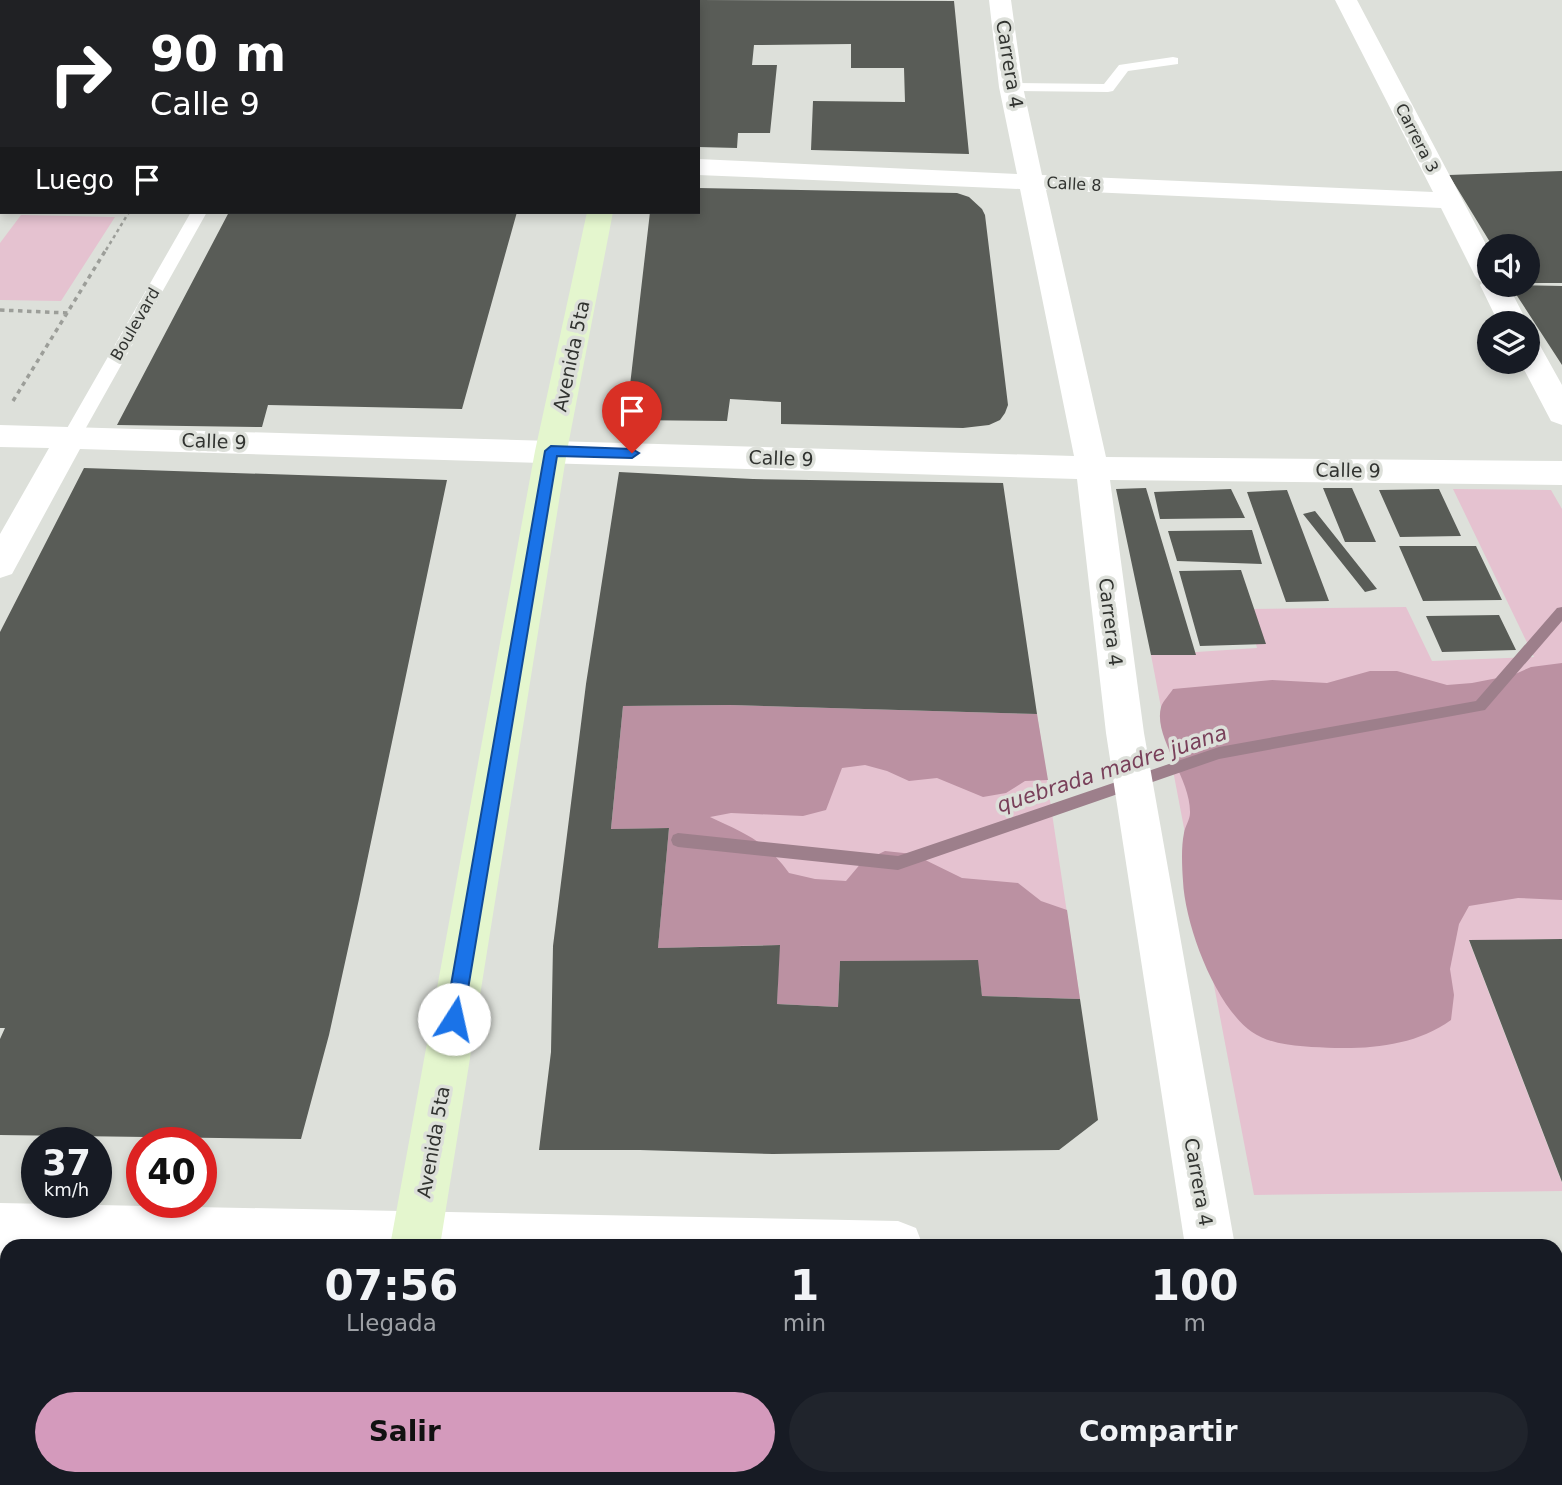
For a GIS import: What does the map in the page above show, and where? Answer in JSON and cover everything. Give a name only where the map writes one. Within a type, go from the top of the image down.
[{"type":"street","name":"Carrera 4","points":[[1000,0],[1011,87],[1092,468],[1125,733],[1168,1006],[1209,1239]]},
{"type":"street","name":"Carrera 3","points":[[1346,0],[1477,253]]},
{"type":"street","name":"Calle 8","points":[[700,167],[1450,201]]},
{"type":"street","name":"Avenida 5ta","points":[[416,1239],[551,451],[600,214]]},
{"type":"street","points":[[1540,372],[1562,414]]},
{"type":"street","name":"Calle 9","points":[[0,436],[1092,468],[1562,473]]},
{"type":"street","points":[[0,565],[71,437]]},
{"type":"street","points":[[0,1228],[352,1239]]},
{"type":"lane","points":[[1011,87],[1108,88],[1124,68],[1172,61]]},
{"type":"lane","name":"Boulevard","points":[[71,437],[198,214]]},
{"type":"path","points":[[10,405],[128,214]]},
{"type":"path","points":[[0,310],[69,313]]},
{"type":"shaded area","points":[[21,215],[115,217],[61,301],[0,300],[0,243]]},
{"type":"shaded area","points":[[1453,489],[1551,490],[1562,509],[1562,939],[1469,941],[1562,1183],[1562,1191],[1254,1195],[1151,655],[1257,648],[1247,609],[1406,607],[1432,661],[1534,657]]},
{"type":"shaded area","points":[[1562,663],[1562,900],[1518,898],[1469,906],[1459,924],[1450,969],[1454,995],[1451,1020],[1425,1035],[1381,1046],[1303,1046],[1270,1041],[1252,1032],[1238,1020],[1214,984],[1189,920],[1183,881],[1182,844],[1190,816],[1189,800],[1162,732],[1160,719],[1161,707],[1173,689],[1272,680],[1327,683],[1370,671],[1397,671],[1447,685],[1472,683],[1513,675],[1531,667]]},
{"type":"shaded area","points":[[730,705],[1037,714],[1048,780],[1025,781],[1006,793],[983,797],[937,778],[909,781],[865,765],[842,768],[826,810],[803,816],[731,813],[710,817],[763,845],[789,873],[815,879],[846,881],[862,862],[885,851],[913,854],[962,878],[1018,883],[1041,901],[1067,910],[1080,999],[982,996],[977,960],[840,961],[838,1007],[777,1004],[779,945],[658,948],[669,828],[611,829],[623,706]]},
{"type":"shaded area","points":[[1037,714],[1080,999],[977,960],[840,961],[777,1004],[779,945],[658,948],[669,828],[611,829]]},
{"type":"building","points":[[700,0],[954,1],[969,154],[811,150],[813,101],[905,102],[904,68],[851,68],[851,44],[754,45],[752,65],[777,65],[770,133],[738,133],[737,148],[700,147]]},
{"type":"building","points":[[1562,171],[1562,283],[1540,283],[1540,234],[1485,234],[1449,175]]},
{"type":"building","points":[[700,188],[957,193],[969,197],[982,209],[985,215],[1008,405],[1000,420],[989,425],[963,428],[781,424],[781,402],[730,399],[727,421],[626,420],[650,214],[700,214]]},
{"type":"building","points":[[228,214],[516,214],[462,409],[268,405],[262,427],[117,425]]},
{"type":"building","points":[[1540,286],[1562,286],[1562,365],[1540,331],[1540,311],[1527,311],[1518,297],[1540,297]]},
{"type":"building","points":[[84,468],[447,480],[329,1035],[301,1139],[217,1138],[217,1127],[126,1127],[126,1137],[112,1136],[112,1127],[21,1127],[21,1135],[0,1135],[0,1039],[5,1028],[0,1028],[0,632]]},
{"type":"building","points":[[619,472],[753,479],[1003,483],[1037,714],[730,705],[623,706],[611,829],[669,828],[658,948],[780,945],[777,1004],[838,1007],[840,961],[978,960],[982,996],[1080,999],[1098,1120],[1059,1150],[773,1154],[539,1150],[551,1052],[553,946],[586,684]]},
{"type":"building","points":[[1146,488],[1196,655],[1151,655],[1116,489]]},
{"type":"building","points":[[1323,488],[1352,488],[1376,542],[1345,542]]},
{"type":"building","points":[[1231,489],[1245,518],[1160,519],[1154,492]]},
{"type":"building","points":[[1439,489],[1461,536],[1400,537],[1379,490]]},
{"type":"building","points":[[1287,490],[1329,601],[1286,602],[1247,492]]},
{"type":"building","points":[[1315,511],[1377,589],[1365,592],[1303,514]]},
{"type":"building","points":[[1252,530],[1262,564],[1177,561],[1168,531]]},
{"type":"building","points":[[1399,546],[1476,546],[1502,600],[1423,601]]},
{"type":"building","points":[[1241,570],[1266,644],[1200,646],[1179,571]]},
{"type":"building","points":[[1499,615],[1516,650],[1442,652],[1426,616]]},
{"type":"building","points":[[1562,939],[1562,1182],[1469,940]]},
{"type":"waterway","name":"quebrada madre juana","points":[[678,840],[898,863],[1219,753],[1480,706],[1562,612]]},
{"type":"route","points":[[454,1019],[551,451],[632,453]]}]
